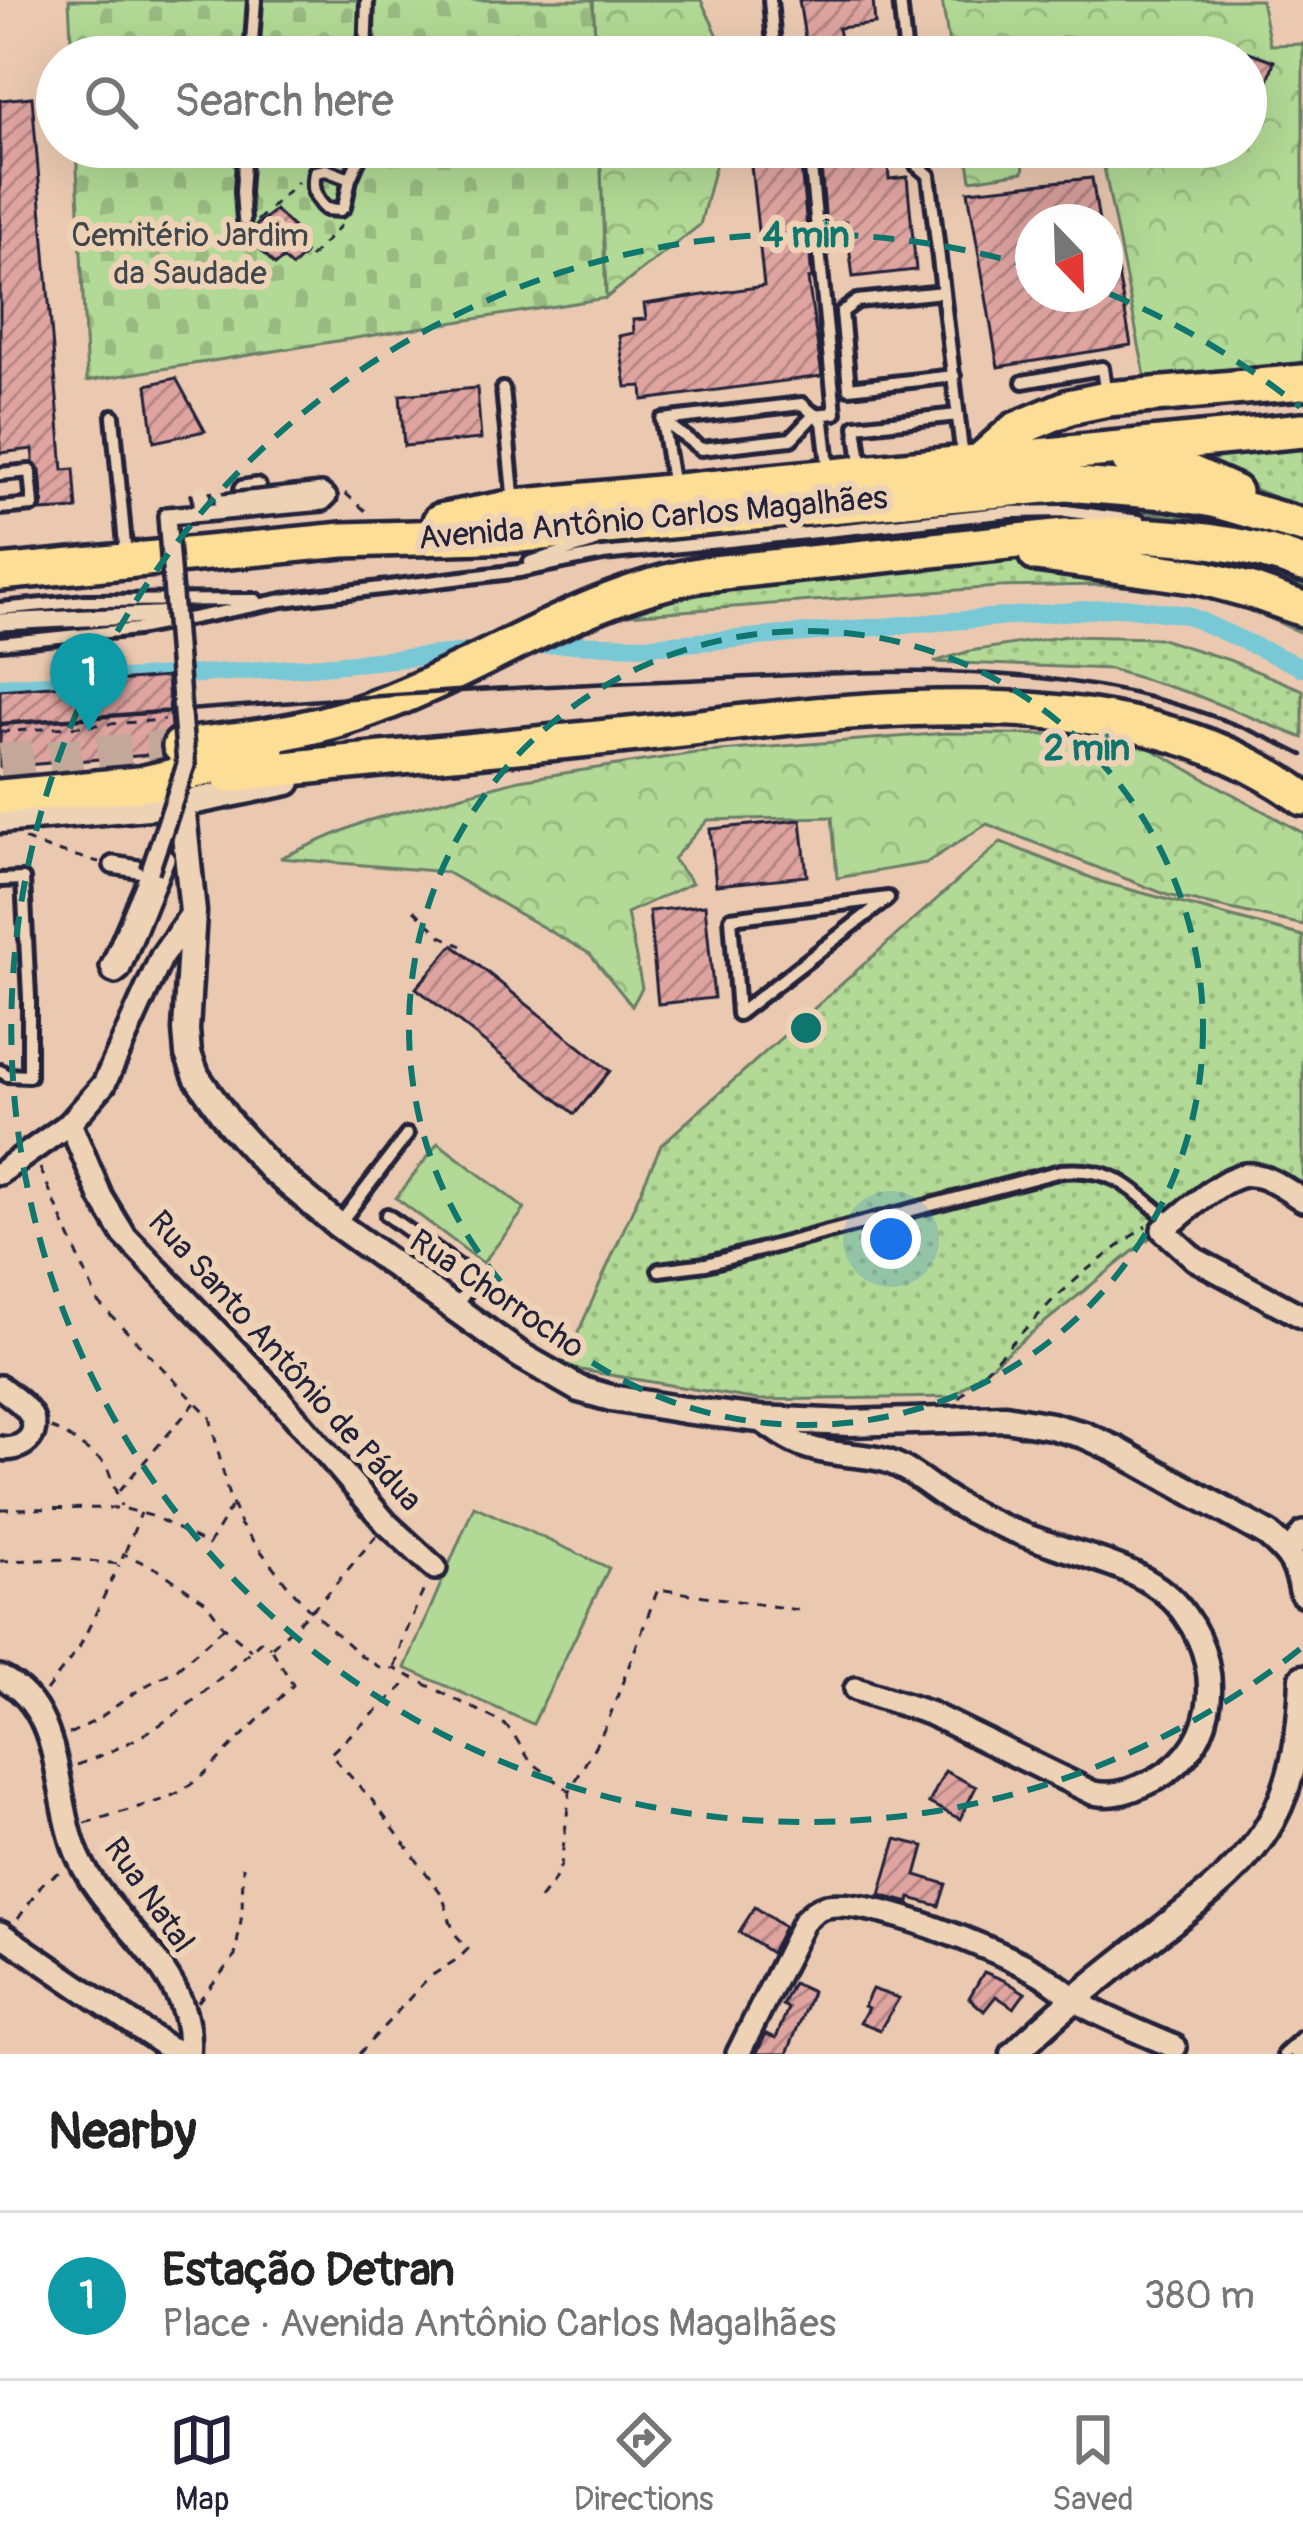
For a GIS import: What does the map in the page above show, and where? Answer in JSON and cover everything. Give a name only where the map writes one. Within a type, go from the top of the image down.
[{"type":"main road","points":[[987,459],[1015,430],[1069,407],[1107,399],[1303,382]]},
{"type":"main road","points":[[987,459],[1086,433],[1303,408]]},
{"type":"main road","points":[[343,540],[515,507],[669,506],[845,473],[1303,430]]},
{"type":"main road","points":[[987,459],[1148,461],[1182,469],[1301,526]]},
{"type":"main road","name":"Avenida Antônio Carlos Magalhães","points":[[0,572],[343,540],[521,535],[669,506],[1066,484],[1213,500],[1301,526]]},
{"type":"main road","name":"Avenida Antônio Carlos Magalhães","points":[[180,728],[274,734],[310,727],[377,706],[598,606],[671,579],[1115,534],[1242,546],[1303,564]]},
{"type":"main road","points":[[974,546],[1200,577],[1303,609]]},
{"type":"main road","points":[[135,785],[277,752],[377,706]]},
{"type":"main road","points":[[0,796],[812,716],[1001,709],[1064,714],[1165,732],[1254,765],[1303,798]]},
{"type":"street","points":[[166,859],[121,971],[113,975],[110,967],[150,871],[186,765],[167,516],[203,513],[323,502],[328,497],[322,492],[221,497],[201,492],[203,513]]},
{"type":"street","points":[[0,626],[175,614]]},
{"type":"street","points":[[0,626],[110,621]]},
{"type":"street","points":[[0,820],[182,804],[392,758]]},
{"type":"street","name":"Rua Chorrocho","points":[[182,804],[193,912],[186,1030],[197,1077],[230,1124],[270,1168],[338,1225],[536,1365],[579,1389],[647,1405],[849,1423],[1005,1418],[1051,1426],[1114,1449],[1267,1534],[1296,1542]]},
{"type":"street","points":[[113,865],[150,871]]},
{"type":"street","points":[[0,1173],[70,1123],[104,1084],[162,956],[193,912]]},
{"type":"street","name":"Rua Santo Antônio de Pádua","points":[[70,1123],[101,1197],[124,1235],[264,1381],[386,1523],[435,1568]]},
{"type":"street","points":[[1303,1200],[1245,1174],[1168,1218],[1163,1230],[1195,1259],[1303,1317]]},
{"type":"street","points":[[0,1387],[27,1409],[33,1423],[31,1438],[11,1447]]},
{"type":"street","points":[[759,1418],[813,1449],[903,1468],[956,1504],[999,1525],[1134,1573],[1159,1587],[1186,1616],[1201,1642],[1209,1671],[1209,1712],[1202,1733],[1169,1772],[1108,1796],[929,1713],[856,1689]]},
{"type":"street","points":[[1296,1542],[1303,1593]]},
{"type":"street","points":[[0,1677],[21,1689],[34,1704]]},
{"type":"street","points":[[1014,2054],[1075,1998],[1218,1884],[1255,1847],[1272,1821],[1296,1750],[1303,1678]]},
{"type":"street","name":"Rua Natal","points":[[34,1704],[51,1742],[80,1859],[175,1990],[189,2039],[172,2052]]},
{"type":"street","points":[[738,2054],[804,1921],[815,1910],[830,1905],[902,1918],[961,1937],[1035,1970],[1088,2007],[1174,2048]]},
{"type":"street","points":[[3,1935],[172,2052]]},
{"type":"lane","points":[[252,36],[255,0]]},
{"type":"lane","points":[[366,36],[367,0]]},
{"type":"lane","points":[[770,0],[773,36]]},
{"type":"lane","points":[[900,0],[904,36]]},
{"type":"lane","points":[[244,168],[242,192],[250,221]]},
{"type":"lane","points":[[350,179],[326,170],[315,172],[316,199],[326,209],[340,210],[347,201],[355,168]]},
{"type":"lane","points":[[662,420],[701,449],[790,439],[814,415],[835,413],[811,168]]},
{"type":"lane","points":[[920,168],[929,176],[958,416],[987,459]]},
{"type":"lane","points":[[943,292],[857,301],[842,312],[850,388],[954,376]]},
{"type":"lane","points":[[1023,382],[1102,368],[1107,399]]},
{"type":"lane","points":[[503,388],[515,507]]},
{"type":"lane","points":[[662,420],[802,404],[823,422],[845,473]]},
{"type":"lane","points":[[113,416],[127,561]]},
{"type":"lane","points":[[845,473],[856,426],[958,416]]},
{"type":"lane","points":[[469,577],[669,506],[662,420]]},
{"type":"lane","points":[[0,474],[30,471],[33,505],[0,508]]},
{"type":"lane","points":[[0,643],[137,629],[283,600],[519,571],[603,554],[1010,512],[1111,515],[1242,546]]},
{"type":"lane","points":[[0,609],[86,601],[283,600]]},
{"type":"lane","points":[[0,880],[23,879],[29,1076],[0,1071]]},
{"type":"lane","points":[[888,898],[775,985],[738,1014],[731,918],[888,898]]},
{"type":"lane","points":[[338,1225],[407,1135]]},
{"type":"lane","points":[[658,1270],[706,1264],[1061,1171],[1106,1173],[1168,1218]]},
{"type":"lane","points":[[388,1215],[469,1277],[469,1290],[454,1307]]},
{"type":"lane","points":[[1284,2054],[1303,2037]]},
{"type":"path","points":[[250,221],[315,172]]},
{"type":"path","points":[[310,258],[344,222],[340,210]]},
{"type":"path","points":[[242,236],[250,244]]},
{"type":"path","points":[[0,732],[180,728]]},
{"type":"path","points":[[49,849],[113,865]]},
{"type":"path","points":[[414,910],[441,936],[462,946]]},
{"type":"path","points":[[33,1150],[98,1302],[212,1421],[240,1524],[288,1586],[362,1656],[503,1724],[530,1761],[570,1791]]},
{"type":"path","points":[[939,1419],[1088,1269],[1168,1218]]},
{"type":"path","points":[[117,1494],[196,1402]]},
{"type":"path","points":[[33,1423],[62,1432],[106,1464],[122,1508]]},
{"type":"path","points":[[0,1509],[122,1508],[208,1545],[232,1505]]},
{"type":"path","points":[[34,1704],[79,1648],[141,1513]]},
{"type":"path","points":[[271,1648],[345,1574],[386,1523]]},
{"type":"path","points":[[124,1553],[206,1602],[224,1627],[251,1650]]},
{"type":"path","points":[[0,1561],[69,1559],[120,1564]]},
{"type":"path","points":[[394,1669],[411,1616],[435,1568]]},
{"type":"path","points":[[540,1899],[561,1865],[570,1791],[606,1726],[658,1588],[798,1610]]},
{"type":"path","points":[[51,1742],[171,1674],[224,1627]]},
{"type":"path","points":[[56,1773],[109,1754],[159,1727],[221,1680],[262,1640],[292,1685],[182,1791],[69,1828]]},
{"type":"path","points":[[359,2054],[428,1978],[468,1948],[451,1931],[441,1893],[372,1800],[330,1754],[412,1678]]},
{"type":"path","points":[[3,1935],[42,1884],[80,1859]]},
{"type":"path","points":[[185,2017],[236,1956],[243,1866]]},
{"type":"green space","points":[[69,0],[593,0],[595,36],[71,36]]},
{"type":"green space","points":[[593,0],[701,0],[718,36],[595,36]]},
{"type":"green space","points":[[942,0],[1261,0],[1270,45],[1303,44],[1303,371],[1147,386],[1123,264],[1123,204],[1111,204],[1104,168],[1267,168],[1267,36],[948,36]]},
{"type":"green space","name":"Cemitério Jardim da Saudade","points":[[77,168],[601,168],[606,298],[87,381]]},
{"type":"green space","points":[[601,168],[715,168],[700,225],[606,298]]},
{"type":"green space","points":[[969,168],[1023,168],[1023,172],[971,180]]},
{"type":"green space","points":[[1303,443],[1303,509],[1166,453]]},
{"type":"green space","points":[[1055,498],[1209,514],[1303,542],[1303,548],[1157,514],[1007,503]]},
{"type":"green space","points":[[1101,551],[1198,558],[1303,585],[1303,634],[1194,589],[1099,585],[998,587],[628,615],[677,595]]},
{"type":"green space","points":[[1066,636],[1158,638],[1303,690],[1303,738],[1193,694],[1110,669],[934,662],[970,651]]},
{"type":"green space","points":[[947,733],[1128,736],[1303,833],[1303,925],[1167,895],[987,824],[926,863],[837,878],[832,817],[708,820],[673,859],[692,883],[627,913],[642,988],[632,1006],[590,954],[446,872],[280,858],[366,821],[519,780],[695,753]]},
{"type":"green space","points":[[1001,842],[1102,882],[1303,936],[1303,1184],[1259,1164],[1230,1167],[1167,1224],[952,1397],[758,1400],[563,1367],[661,1145]]},
{"type":"green space","points":[[438,1143],[525,1209],[483,1263],[396,1198]]},
{"type":"green space","points":[[474,1506],[609,1568],[533,1724],[405,1668]]},
{"type":"building","points":[[799,0],[873,0],[875,24],[838,28],[839,36],[805,36]]},
{"type":"building","points":[[32,97],[63,470],[74,469],[77,509],[40,511],[40,470],[33,462],[33,449],[0,453],[0,100]]},
{"type":"building","points":[[751,168],[801,168],[812,278],[808,279],[822,376],[643,400],[642,386],[626,387],[619,336],[634,333],[633,320],[646,319],[644,304],[764,286]]},
{"type":"building","points":[[821,168],[888,168],[889,179],[907,177],[916,270],[853,277],[846,222],[826,224]]},
{"type":"building","points":[[1092,178],[1096,204],[1015,204],[1015,312],[1123,312],[1123,301],[1131,345],[998,367],[968,191]]},
{"type":"building","points":[[275,210],[304,238],[296,245],[305,254],[292,267],[283,259],[275,265],[246,234]]},
{"type":"building","points":[[176,378],[205,431],[154,442],[147,385]]},
{"type":"building","points":[[477,388],[481,439],[404,446],[400,395]]},
{"type":"building","points":[[167,677],[171,728],[160,739],[161,754],[0,767],[0,690]]},
{"type":"building","points":[[801,820],[807,876],[716,885],[710,829]]},
{"type":"building","points":[[705,905],[714,998],[658,1004],[649,911]]},
{"type":"building","points":[[453,945],[610,1071],[575,1114],[416,988]]},
{"type":"building","points":[[945,1771],[976,1787],[960,1819],[929,1803]]},
{"type":"building","points":[[896,1839],[924,1846],[916,1875],[946,1884],[939,1906],[880,1895]]},
{"type":"building","points":[[755,1907],[784,1927],[771,1953],[739,1932]]},
{"type":"building","points":[[984,1972],[1025,1993],[1014,2008],[996,1996],[984,2011],[969,1998]]},
{"type":"building","points":[[793,1983],[812,1992],[787,2054],[756,2054],[766,2034],[776,2038],[788,2008],[782,2005]]},
{"type":"building","points":[[872,1989],[899,1998],[880,2030],[860,2022]]},
{"type":"waterway","points":[[530,646],[649,646],[1123,607],[1187,615],[1303,668]]},
{"type":"waterway","points":[[0,687],[478,651]]},
{"type":"tunnel","points":[[0,760],[180,746]]},
{"type":"railway","points":[[0,724],[496,689],[909,672],[1068,681],[1146,696],[1224,720],[1303,755]]},
{"type":"place","name":"Estação Detran","points":[[89,732]]}]
